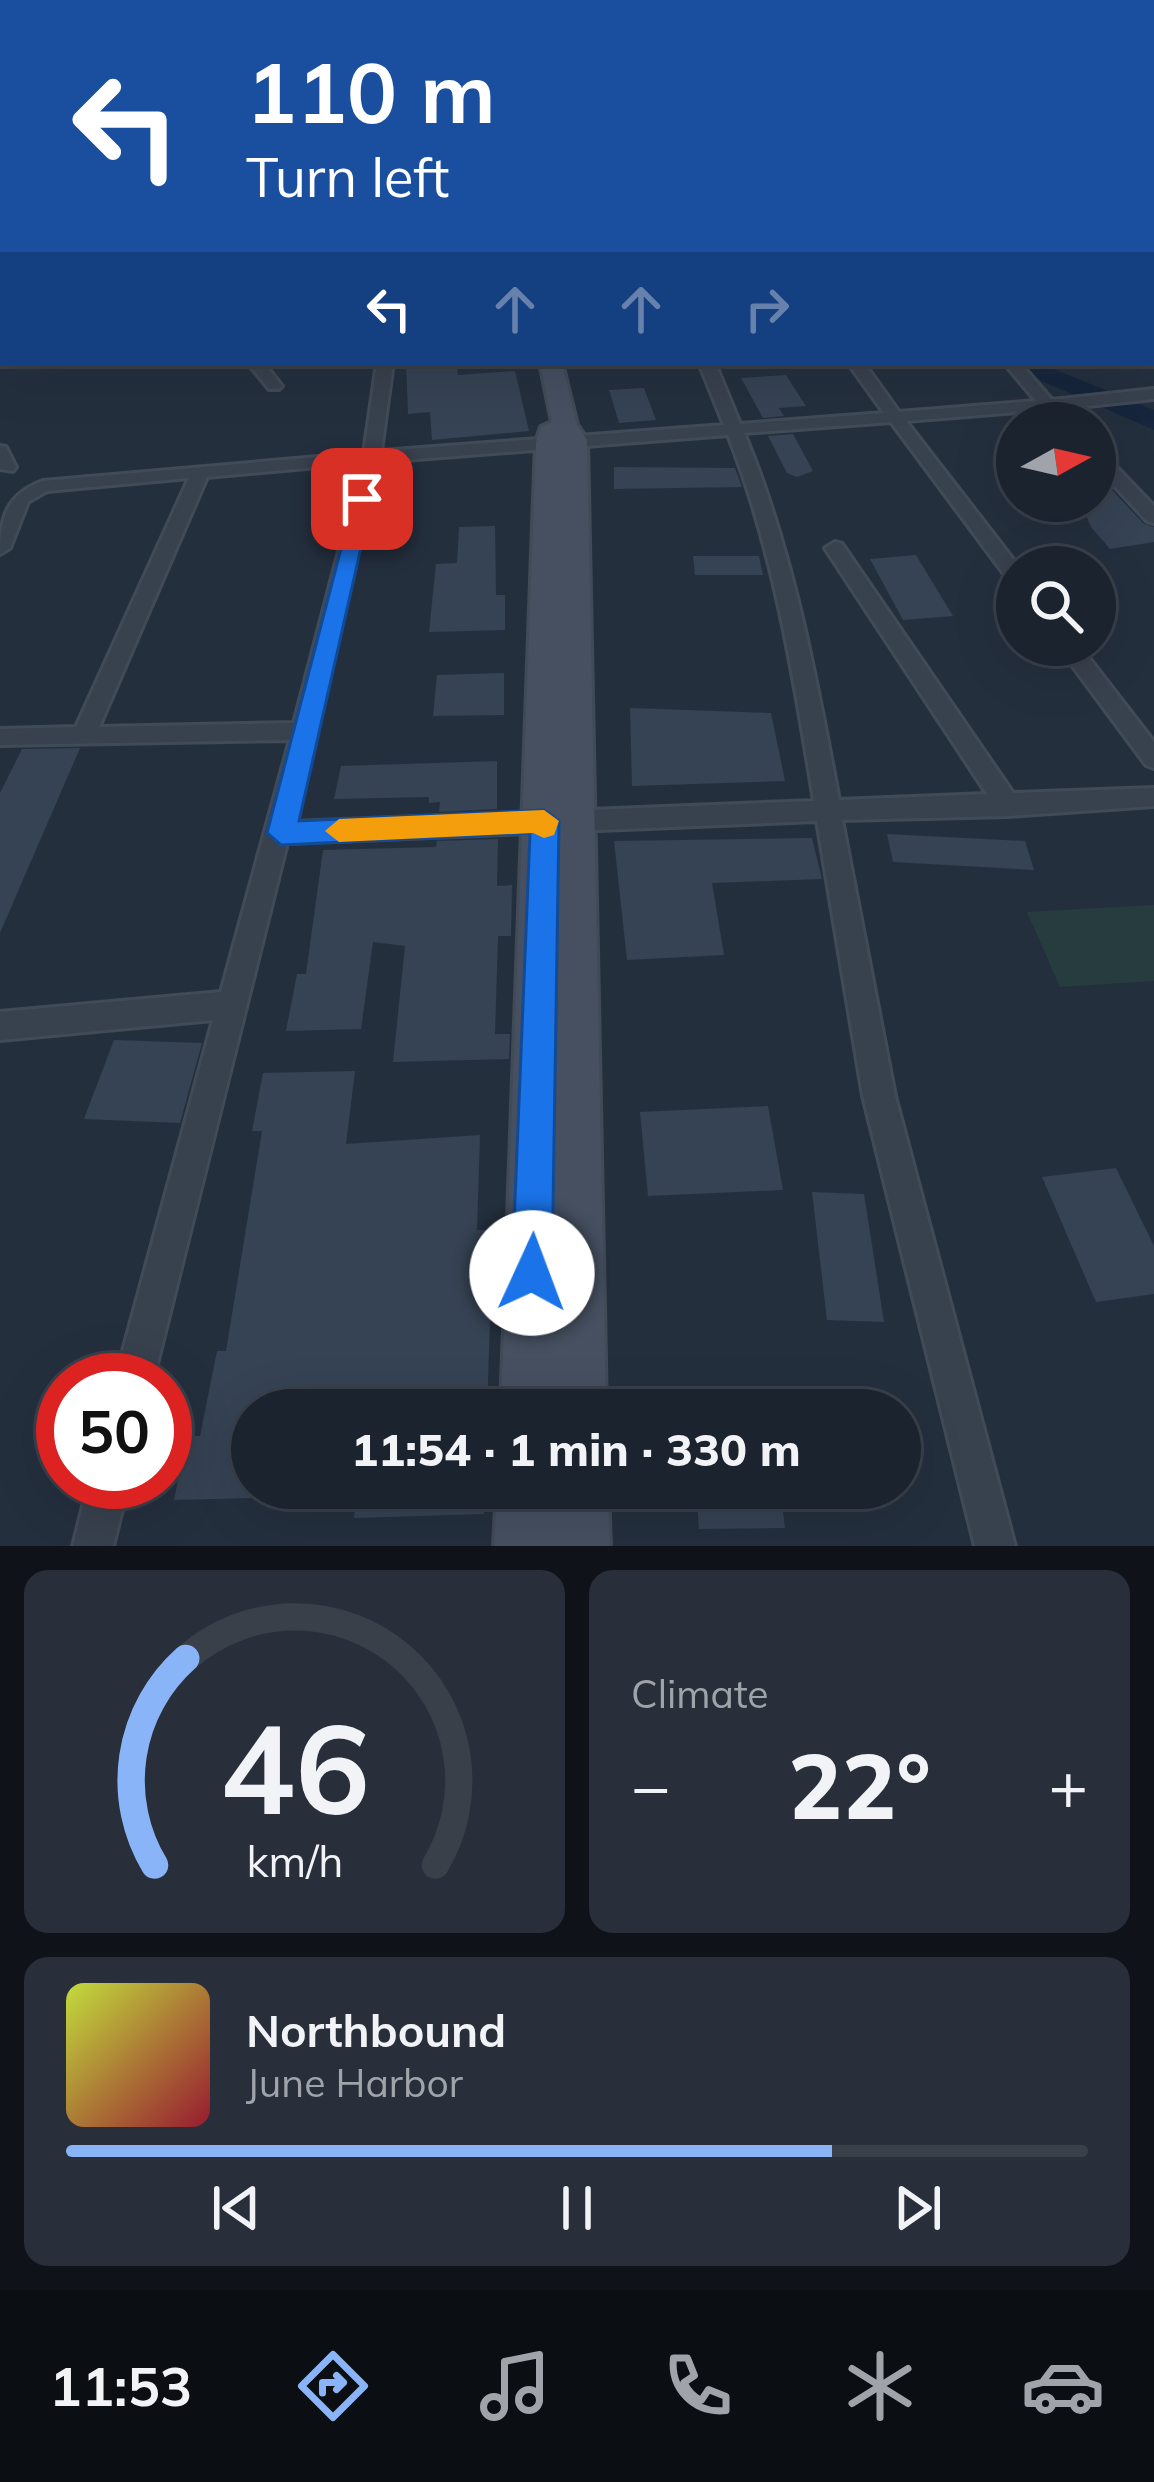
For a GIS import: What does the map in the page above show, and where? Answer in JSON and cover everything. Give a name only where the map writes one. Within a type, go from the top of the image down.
[{"type":"main road","points":[[551,366],[562,436],[560,820],[577,1389]]},
{"type":"main road","points":[[530,1389],[560,820]]},
{"type":"main road","points":[[525,1546],[526,1509]]},
{"type":"main road","points":[[578,1509],[579,1546]]},
{"type":"street","points":[[258,366],[274,386]]},
{"type":"street","points":[[141,1353],[228,1005],[281,833],[372,457],[385,366]]},
{"type":"street","points":[[708,366],[738,430],[773,539],[830,813],[879,1096],[995,1546]]},
{"type":"street","points":[[858,366],[996,550]]},
{"type":"street","points":[[1015,366],[1045,402]]},
{"type":"street","points":[[1079,402],[1146,395]]},
{"type":"street","points":[[0,548],[27,492],[92,478],[372,457],[562,436],[738,430],[996,409]]},
{"type":"street","points":[[86,733],[202,470]]},
{"type":"street","points":[[1116,476],[1154,517]]},
{"type":"street","points":[[835,548],[1008,806]]},
{"type":"street","points":[[1084,666],[1154,759]]},
{"type":"street","points":[[0,736],[306,731]]},
{"type":"street","points":[[281,833],[1154,797]]},
{"type":"street","points":[[0,1026],[228,1005]]},
{"type":"street","points":[[93,1546],[102,1509]]},
{"type":"green space","points":[[1154,905],[1154,981],[1060,987],[1027,912]]},
{"type":"building","points":[[406,366],[456,366],[458,375],[515,371],[529,431],[432,440],[430,412],[408,414]]},
{"type":"building","points":[[786,375],[806,406],[779,408],[784,416],[763,418],[741,378]]},
{"type":"building","points":[[644,388],[656,420],[619,423],[609,390]]},
{"type":"building","points":[[793,434],[813,471],[797,477],[787,473],[768,436]]},
{"type":"building","points":[[614,467],[735,468],[742,487],[614,489]]},
{"type":"building","points":[[1116,494],[1144,524],[1154,527],[1154,542],[1107,546],[1089,522],[1116,522]]},
{"type":"building","points":[[495,526],[496,595],[505,595],[505,630],[429,632],[436,564],[457,563],[459,527]]},
{"type":"building","points":[[916,555],[953,616],[903,620],[870,559]]},
{"type":"building","points":[[693,556],[759,556],[763,575],[695,575]]},
{"type":"building","points":[[504,673],[504,715],[433,716],[437,675]]},
{"type":"building","points":[[630,708],[771,713],[785,781],[632,786]]},
{"type":"building","points":[[80,748],[0,933],[0,793],[22,749]]},
{"type":"building","points":[[497,761],[497,809],[439,812],[440,802],[429,803],[429,797],[334,799],[341,766]]},
{"type":"building","points":[[887,834],[1025,841],[1034,870],[893,862]]},
{"type":"building","points":[[812,838],[822,879],[712,883],[724,955],[627,960],[614,841]]},
{"type":"building","points":[[498,839],[497,886],[512,885],[511,936],[498,936],[495,1034],[510,1034],[509,1059],[393,1062],[405,946],[373,942],[361,1029],[286,1031],[297,974],[306,974],[323,850],[436,847],[437,841]]},
{"type":"building","points":[[114,1040],[202,1043],[180,1123],[84,1119]]},
{"type":"building","points":[[355,1071],[346,1144],[480,1135],[477,1230],[493,1230],[488,1389],[231,1389],[231,1499],[192,1500],[192,1436],[200,1436],[217,1351],[226,1351],[262,1131],[252,1131],[263,1073]]},
{"type":"building","points":[[768,1106],[783,1190],[648,1196],[640,1112]]},
{"type":"building","points":[[1116,1168],[1154,1246],[1154,1294],[1096,1302],[1042,1177]]},
{"type":"building","points":[[812,1192],[864,1194],[884,1322],[827,1320]]},
{"type":"building","points":[[355,1509],[484,1509],[484,1514],[354,1518]]},
{"type":"building","points":[[698,1509],[783,1509],[785,1528],[699,1529]]},
{"type":"waterway","points":[[1022,366],[1154,421]]},
{"type":"slow traffic","points":[[339,831],[544,821],[544,827]]},
{"type":"route","points":[[362,499],[281,833],[544,821],[532,1273]]}]
